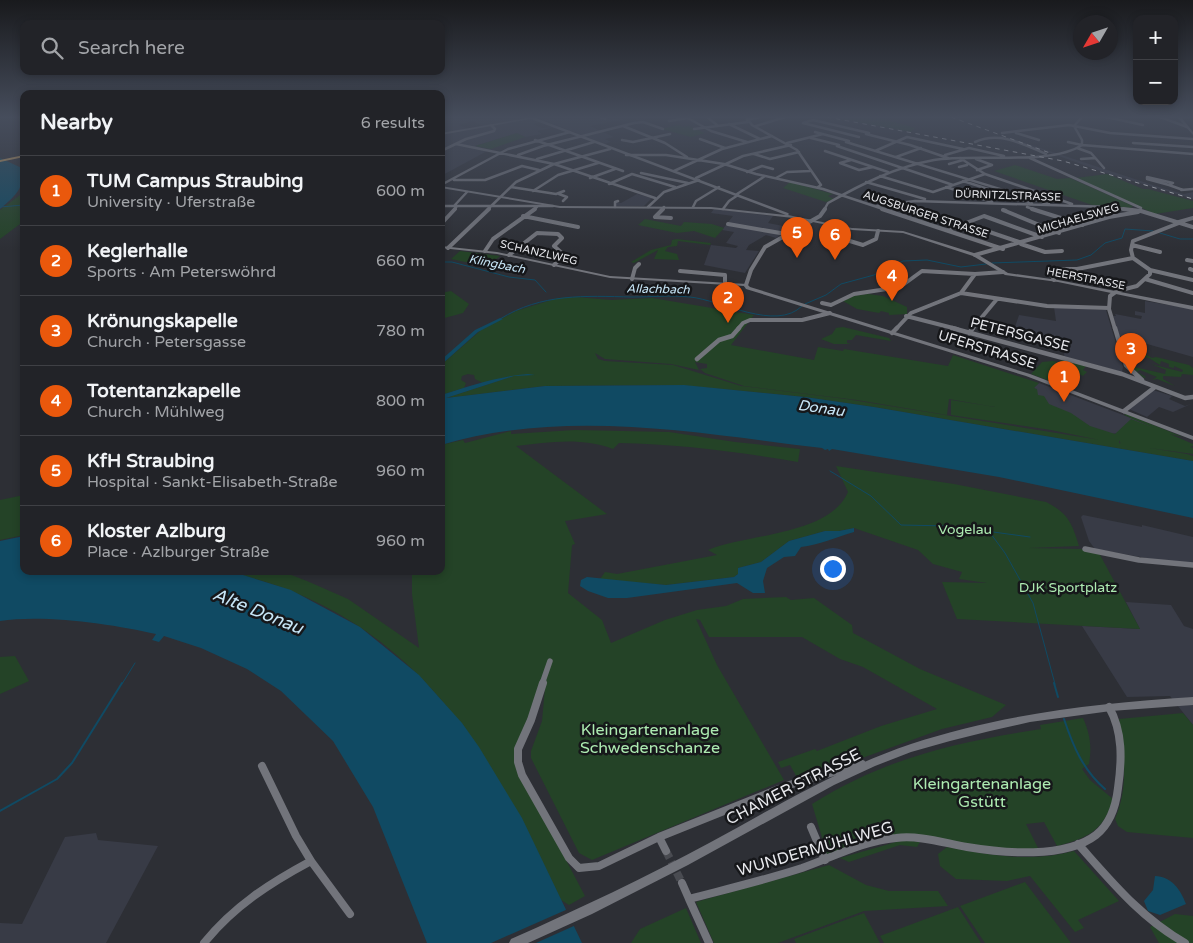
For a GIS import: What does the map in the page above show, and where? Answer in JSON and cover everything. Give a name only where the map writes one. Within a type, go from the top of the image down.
[{"type":"street","points":[[445,185],[486,161]]},
{"type":"street","points":[[544,161],[590,178],[655,198]]},
{"type":"street","points":[[448,248],[511,187],[540,170],[565,161]]},
{"type":"street","points":[[594,161],[623,171]]},
{"type":"street","points":[[644,161],[811,221]]},
{"type":"street","points":[[674,171],[694,161]]},
{"type":"street","name":"AUGSBURGER STRASSE","points":[[708,161],[818,188],[1004,249]]},
{"type":"street","points":[[648,207],[661,194],[657,192],[698,179],[732,161]]},
{"type":"street","points":[[803,161],[808,171],[821,185],[818,188]]},
{"type":"street","points":[[849,161],[840,164],[858,170],[873,167]]},
{"type":"street","points":[[855,161],[888,172]]},
{"type":"street","points":[[882,161],[953,185]]},
{"type":"street","points":[[911,161],[1052,206]]},
{"type":"street","points":[[746,287],[751,270],[763,250],[786,234],[823,214],[828,203],[888,172],[930,161]]},
{"type":"street","points":[[949,164],[957,161]]},
{"type":"street","points":[[964,161],[984,174],[1075,206]]},
{"type":"street","points":[[976,170],[992,165],[981,161]]},
{"type":"street","points":[[1039,161],[1139,207],[1141,211],[1193,227]]},
{"type":"street","points":[[1098,161],[1104,168]]},
{"type":"street","points":[[533,191],[550,179],[598,163]]},
{"type":"street","points":[[959,167],[967,164]]},
{"type":"street","points":[[452,180],[485,180],[522,166],[540,170]]},
{"type":"street","points":[[747,172],[762,166],[773,169]]},
{"type":"street","points":[[790,166],[808,171]]},
{"type":"street","points":[[590,178],[615,169]]},
{"type":"street","points":[[776,178],[787,172],[808,171]]},
{"type":"street","points":[[641,173],[688,183]]},
{"type":"street","points":[[609,184],[632,174],[675,187]]},
{"type":"street","points":[[880,176],[933,192],[984,174]]},
{"type":"street","points":[[723,209],[729,201],[765,176]]},
{"type":"street","points":[[1169,185],[1175,182],[1147,177],[1148,179],[1183,190]]},
{"type":"street","points":[[963,181],[1036,206]]},
{"type":"street","points":[[866,182],[932,201]]},
{"type":"street","points":[[1145,182],[1183,190],[1193,189]]},
{"type":"street","points":[[511,187],[559,194],[567,197],[563,201]]},
{"type":"street","points":[[693,207],[696,201],[719,187]]},
{"type":"street","points":[[946,187],[1000,205]]},
{"type":"street","points":[[445,188],[539,206]]},
{"type":"street","points":[[559,194],[564,191]]},
{"type":"street","points":[[445,219],[467,192]]},
{"type":"street","points":[[615,207],[615,202],[618,201]]},
{"type":"street","name":"DÜRNITZLSTRASSE","points":[[876,206],[910,201],[932,201],[1000,205],[1116,207],[1141,211]]},
{"type":"street","points":[[1022,205],[1084,225]]},
{"type":"street","points":[[445,206],[693,207],[723,209],[803,219],[830,225],[915,234],[975,255],[1003,272]]},
{"type":"street","points":[[485,251],[493,239],[539,206]]},
{"type":"street","points":[[664,207],[654,217],[671,218]]},
{"type":"street","points":[[775,209],[780,212],[780,216]]},
{"type":"street","name":"MICHAELSWEG","points":[[975,255],[1022,244],[1109,217],[1141,211]]},
{"type":"street","points":[[1006,212],[1060,233]]},
{"type":"street","points":[[523,216],[578,227]]},
{"type":"street","points":[[948,230],[984,216],[1042,237]]},
{"type":"street","points":[[1133,258],[1132,245],[1137,238],[1193,218]]},
{"type":"street","points":[[728,224],[786,234]]},
{"type":"street","points":[[966,224],[1022,244]]},
{"type":"street","points":[[830,225],[830,242]]},
{"type":"street","points":[[830,235],[863,245],[876,239],[878,231]]},
{"type":"street","points":[[509,255],[537,232],[558,234],[562,238],[554,246],[564,255],[554,265]]},
{"type":"street","name":"MICHAELSWEG","points":[[1022,244],[1045,252],[1062,251]]},
{"type":"street","points":[[1132,245],[1160,252]]},
{"type":"street","name":"SCHANZLWEG","points":[[445,248],[509,255],[589,274],[746,287],[798,302]]},
{"type":"street","points":[[1054,280],[1049,269],[1077,269],[1133,258],[1150,270],[1193,280]]},
{"type":"street","points":[[1187,260],[1193,261]]},
{"type":"street","points":[[632,279],[635,268],[639,264]]},
{"type":"street","points":[[679,282],[680,270],[725,275],[725,284]]},
{"type":"street","points":[[1147,383],[1126,364],[1109,308],[1111,293],[1135,287],[1150,274],[1150,270]]},
{"type":"street","name":"HEERSTRASSE","points":[[822,303],[831,305],[854,294],[895,288],[922,271],[975,274],[1003,272],[1054,280],[1193,308]]},
{"type":"street","points":[[961,293],[975,274]]},
{"type":"street","points":[[1145,279],[1193,293]]},
{"type":"street","points":[[892,334],[906,316],[961,293],[1047,306],[1109,308]]},
{"type":"street","points":[[969,333],[997,299]]},
{"type":"street","name":"UFERSTRASSE","points":[[798,302],[892,334],[1028,375],[1193,438]]},
{"type":"street","points":[[697,359],[719,340],[732,336],[743,324],[750,320],[802,320],[830,313]]},
{"type":"street","name":"PETERSGASSE","points":[[906,316],[1073,360],[1192,399]]},
{"type":"street","points":[[1124,411],[1156,387]]},
{"type":"street","points":[[1085,549],[1139,560],[1193,565]]},
{"type":"street","points":[[550,661],[531,720],[518,749],[518,762],[522,775],[569,858],[579,868],[589,869],[659,837],[789,785],[893,752],[907,750]]},
{"type":"street","name":"CHAMER STRASSE","points":[[515,943],[604,903],[710,848],[816,788],[907,750],[981,728],[1080,710],[1193,702]]},
{"type":"street","name":"WUNDERMÜHLWEG","points":[[689,899],[897,837],[1014,854],[1040,853],[1078,844],[1097,834],[1108,822],[1117,798],[1121,754],[1118,724],[1109,707]]},
{"type":"street","points":[[262,766],[296,836],[350,914]]},
{"type":"street","points":[[811,827],[825,860]]},
{"type":"street","points":[[659,837],[666,851]]},
{"type":"street","points":[[1078,844],[1138,910],[1162,930],[1185,943]]},
{"type":"street","points":[[204,943],[218,924],[241,902],[273,881],[312,861]]},
{"type":"street","points":[[682,883],[709,943]]},
{"type":"shaded area","points":[[445,161],[469,161],[445,174]]},
{"type":"shaded area","points":[[1073,161],[1080,161],[1184,194],[1193,192],[1193,199]]},
{"type":"shaded area","points":[[637,194],[652,198],[644,206],[616,206],[616,202],[621,203]]},
{"type":"shaded area","points":[[714,209],[773,216],[768,223],[793,228],[776,238],[766,235],[749,245],[746,250],[759,251],[745,273],[704,265],[711,245],[736,248],[738,246],[726,243],[734,232],[722,230],[733,216],[711,213]]},
{"type":"shaded area","points":[[1145,301],[1193,309],[1193,357],[1119,336],[1113,316],[1116,316],[1115,314],[1141,319],[1142,316],[1135,315],[1135,311],[1145,313]]},
{"type":"shaded area","points":[[1054,307],[1106,310],[1123,367],[1122,372],[1064,356],[1065,348],[1044,343],[1044,338],[1014,330],[1019,315],[1056,321]]},
{"type":"shaded area","points":[[1039,383],[1154,428],[1111,434],[1045,416],[1034,387]]},
{"type":"shaded area","points":[[1153,390],[1172,396],[1169,399],[1185,406],[1191,404],[1173,412],[1159,407],[1147,417],[1129,409]]},
{"type":"shaded area","points":[[1083,515],[1142,527],[1142,525],[1193,537],[1193,563],[1163,561],[1095,549],[1089,541],[1081,517]]},
{"type":"shaded area","points":[[1126,602],[1171,605],[1184,626],[1193,629],[1193,725],[1170,696],[1127,697],[1082,626],[1140,629]]},
{"type":"shaded area","points":[[96,833],[98,840],[158,846],[106,943],[0,943],[0,923],[22,924],[65,837]]},
{"type":"green space","points":[[1015,165],[1057,179],[1070,178],[1133,206],[1131,208],[1092,205],[994,171]]},
{"type":"green space","points":[[1107,174],[1143,189],[1193,201],[1193,208],[1155,214],[1076,178]]},
{"type":"green space","points":[[790,182],[833,194],[828,196],[834,199],[826,202],[783,188]]},
{"type":"green space","points":[[20,195],[20,224],[0,239],[0,210]]},
{"type":"green space","points":[[645,219],[681,226],[684,222],[712,224],[724,228],[715,238],[694,231],[677,233],[638,225]]},
{"type":"green space","points":[[672,240],[711,243],[710,245],[678,241],[677,246],[668,247],[665,251],[677,254],[679,260],[654,259],[658,250],[634,263],[631,262],[651,250],[671,245]]},
{"type":"green space","points":[[460,251],[500,256],[495,260],[483,263],[470,263],[451,259]]},
{"type":"green space","points":[[451,291],[469,304],[463,313],[445,318],[445,292]]},
{"type":"green space","points":[[868,294],[883,296],[907,307],[907,314],[889,315],[889,313],[881,311],[879,313],[857,309],[843,301],[853,296]]},
{"type":"green space","points":[[576,297],[611,300],[652,298],[754,315],[731,345],[814,360],[818,347],[843,351],[844,349],[948,366],[953,355],[1039,383],[1034,388],[1037,389],[1038,395],[1044,396],[1049,404],[1071,413],[1090,426],[1115,434],[1131,419],[1154,428],[1124,415],[1126,414],[1183,437],[1170,434],[1193,444],[1190,447],[1193,448],[1193,454],[1150,448],[1187,454],[1193,456],[1193,461],[874,407],[805,397],[680,385],[545,386],[446,398],[513,376],[483,383],[475,379],[474,375],[468,374],[462,376],[461,380],[466,383],[464,388],[445,394],[445,362],[481,330],[516,311],[558,298]],"holes":[[[595,353],[605,359],[671,364],[699,370],[695,362],[707,364],[707,368],[700,369],[705,373],[744,386],[857,400],[947,415],[949,399],[995,407],[951,400],[951,415],[1051,430],[1097,440],[846,399],[741,386],[673,365],[605,361],[598,359]]]},
{"type":"green space","points":[[843,327],[889,338],[891,341],[856,335],[852,340],[847,340],[847,343],[851,344],[834,344],[821,339],[832,334],[836,328]]},
{"type":"green space","points":[[1122,338],[1140,342],[1138,345],[1141,347],[1140,351],[1152,358],[1156,357],[1189,365],[1193,368],[1193,375],[1182,374],[1181,377],[1163,376],[1163,379],[1175,386],[1157,379],[1152,380],[1157,377],[1140,370],[1137,372],[1130,366],[1165,374],[1166,370],[1151,364],[1182,372],[1183,370],[1174,366],[1174,368],[1169,367],[1169,364],[1161,361],[1160,365],[1149,358],[1136,355],[1133,351],[1124,349],[1123,343],[1130,343]]},
{"type":"green space","points":[[1061,359],[1086,366],[1083,370],[1087,372],[1083,376],[1079,374],[1080,376],[1069,388],[1031,374],[1042,362],[1053,361],[1060,363]]},
{"type":"green space","name":"Kleingartenanlage Schwedenschanze","points":[[575,430],[669,432],[800,449],[798,462],[709,449],[664,445],[619,443],[613,449],[590,443],[553,442],[516,446],[607,514],[565,521],[575,544],[572,545],[568,593],[602,620],[611,643],[665,620],[697,610],[726,606],[743,599],[786,597],[791,600],[814,598],[852,625],[853,633],[920,669],[1006,705],[992,717],[942,729],[799,781],[790,765],[781,768],[778,762],[815,749],[817,751],[881,726],[937,709],[863,667],[840,659],[802,637],[709,637],[700,620],[696,619],[717,665],[784,780],[592,860],[579,853],[531,758],[531,751],[542,721],[545,688],[520,740],[519,771],[585,896],[569,905],[561,900],[512,805],[486,760],[456,718],[423,680],[385,645],[341,615],[291,591],[243,575],[291,575],[307,581],[348,599],[419,648],[412,594],[412,575],[445,575],[445,444],[463,440],[465,443],[511,431],[511,434]]},
{"type":"green space","points":[[836,466],[954,484],[1046,502],[1059,510],[1068,520],[1079,546],[1029,548],[1080,549],[1099,553],[1140,629],[957,619],[942,582],[987,583],[959,579],[962,572],[933,564],[918,550],[854,528],[825,531],[789,541],[761,562],[738,568],[738,574],[734,577],[666,585],[600,579],[605,572],[617,574],[717,555],[708,550],[786,531],[824,517],[838,506],[848,492]]},
{"type":"green space","points":[[20,496],[20,536],[0,540],[0,500]]},
{"type":"green space","points":[[15,656],[29,681],[0,694],[0,657]]},
{"type":"green space","points":[[1183,713],[1193,725],[1193,838],[1127,832],[1118,826],[1115,819],[1124,782],[1124,757],[1119,719]]},
{"type":"green space","name":"Kleingartenanlage Gstütt","points":[[1083,718],[1089,735],[1090,751],[1089,764],[1082,769],[1090,780],[1113,799],[1105,819],[1086,836],[1057,846],[1044,822],[1026,824],[1039,850],[994,848],[917,835],[827,854],[812,804],[839,788],[894,763],[922,754],[951,746],[1041,729],[1040,725]]},
{"type":"green space","points":[[903,840],[920,842],[917,847],[900,845],[849,862],[840,858]]},
{"type":"green space","points":[[947,847],[994,855],[1026,857],[1058,855],[1074,851],[1119,901],[1078,920],[1084,928],[1075,932],[1030,876],[1007,881],[956,879],[940,866],[938,854]]},
{"type":"green space","points":[[829,865],[866,885],[889,891],[938,891],[948,906],[864,911],[778,943],[714,943],[696,902]]},
{"type":"green space","points":[[1025,882],[1071,943],[985,943],[960,906]]},
{"type":"green space","points":[[958,907],[981,943],[884,943],[880,936]]},
{"type":"green space","points":[[686,908],[701,943],[631,943],[640,929]]},
{"type":"green space","points":[[864,913],[880,943],[796,943],[794,939]]},
{"type":"green space","points":[[1175,914],[1193,916],[1193,943],[1159,943],[1150,927]]},
{"type":"water","points":[[0,161],[7,161],[20,167],[20,187],[14,196],[0,209]]},
{"type":"water","points":[[500,318],[503,319],[478,332],[445,361],[445,356],[475,330]]},
{"type":"water","name":"Donau","points":[[517,375],[535,375],[514,376],[446,398],[545,386],[684,385],[805,397],[874,407],[1193,461],[1193,518],[999,477],[832,449],[829,451],[822,448],[679,431],[632,427],[536,428],[488,434],[445,444],[445,394],[495,379]]},
{"type":"water","points":[[854,528],[854,532],[821,543],[801,547],[795,556],[784,557],[767,568],[763,581],[765,593],[753,593],[737,583],[627,598],[608,598],[580,586],[581,580],[587,577],[666,585],[734,577],[738,574],[738,568],[761,562],[789,541],[825,531]]},
{"type":"water","name":"Alte Donau","points":[[20,537],[20,575],[243,575],[291,590],[360,627],[419,675],[462,723],[479,747],[522,818],[582,943],[427,943],[373,807],[333,741],[281,691],[247,669],[201,648],[164,636],[159,642],[152,640],[156,634],[120,627],[57,619],[0,621],[0,541]]},
{"type":"water","points":[[1155,876],[1171,881],[1186,904],[1160,915],[1148,911],[1144,901],[1153,890]]},
{"type":"pier","points":[[568,909],[576,925],[536,943],[491,943]]},
{"type":"waterway","name":"Klingbach","points":[[0,207],[20,205]]},
{"type":"waterway","name":"Allachbach","points":[[992,263],[1077,260],[1091,255],[1105,243],[1122,238],[1125,229],[1153,231]]},
{"type":"waterway","name":"Allachbach","points":[[1160,233],[1180,239],[1193,239]]},
{"type":"waterway","name":"Allachbach","points":[[805,304],[826,295],[841,284],[874,275],[903,261],[927,260],[961,267],[986,264]]},
{"type":"waterway","name":"Klingbach","points":[[445,262],[452,262],[509,277],[535,280],[546,292]]},
{"type":"waterway","name":"Allachbach","points":[[500,319],[532,304],[548,300],[597,296],[690,297],[748,312],[778,316],[791,313],[802,306]]},
{"type":"waterway","points":[[830,471],[871,496],[901,525],[949,526],[1030,537]]},
{"type":"waterway","points":[[991,534],[1005,553],[1033,603],[1055,684]]},
{"type":"waterway","points":[[122,684],[135,663]]},
{"type":"waterway","points":[[0,811],[57,779],[72,763],[122,683]]},
{"type":"waterway","points":[[1054,683],[1058,697]]},
{"type":"waterway","points":[[1064,719],[1071,739],[1085,766],[1105,789]]},
{"type":"tunnel","points":[[666,851],[682,883]]},
{"type":"railway","points":[[1063,161],[1193,199]]},
{"type":"place","name":"KfH Straubing","points":[[797,258]]},
{"type":"place","name":"Kloster Azlburg","points":[[835,260]]},
{"type":"place","name":"Totentanzkapelle","points":[[892,301]]},
{"type":"place","name":"Keglerhalle","points":[[728,323]]},
{"type":"place","name":"Krönungskapelle","points":[[1131,374]]},
{"type":"place","name":"TUM Campus Straubing","points":[[1064,402]]},
{"type":"park label","name":"Vogelau","points":[[965,529]]},
{"type":"park label","name":"DJK Sportplatz","points":[[1068,587]]}]
